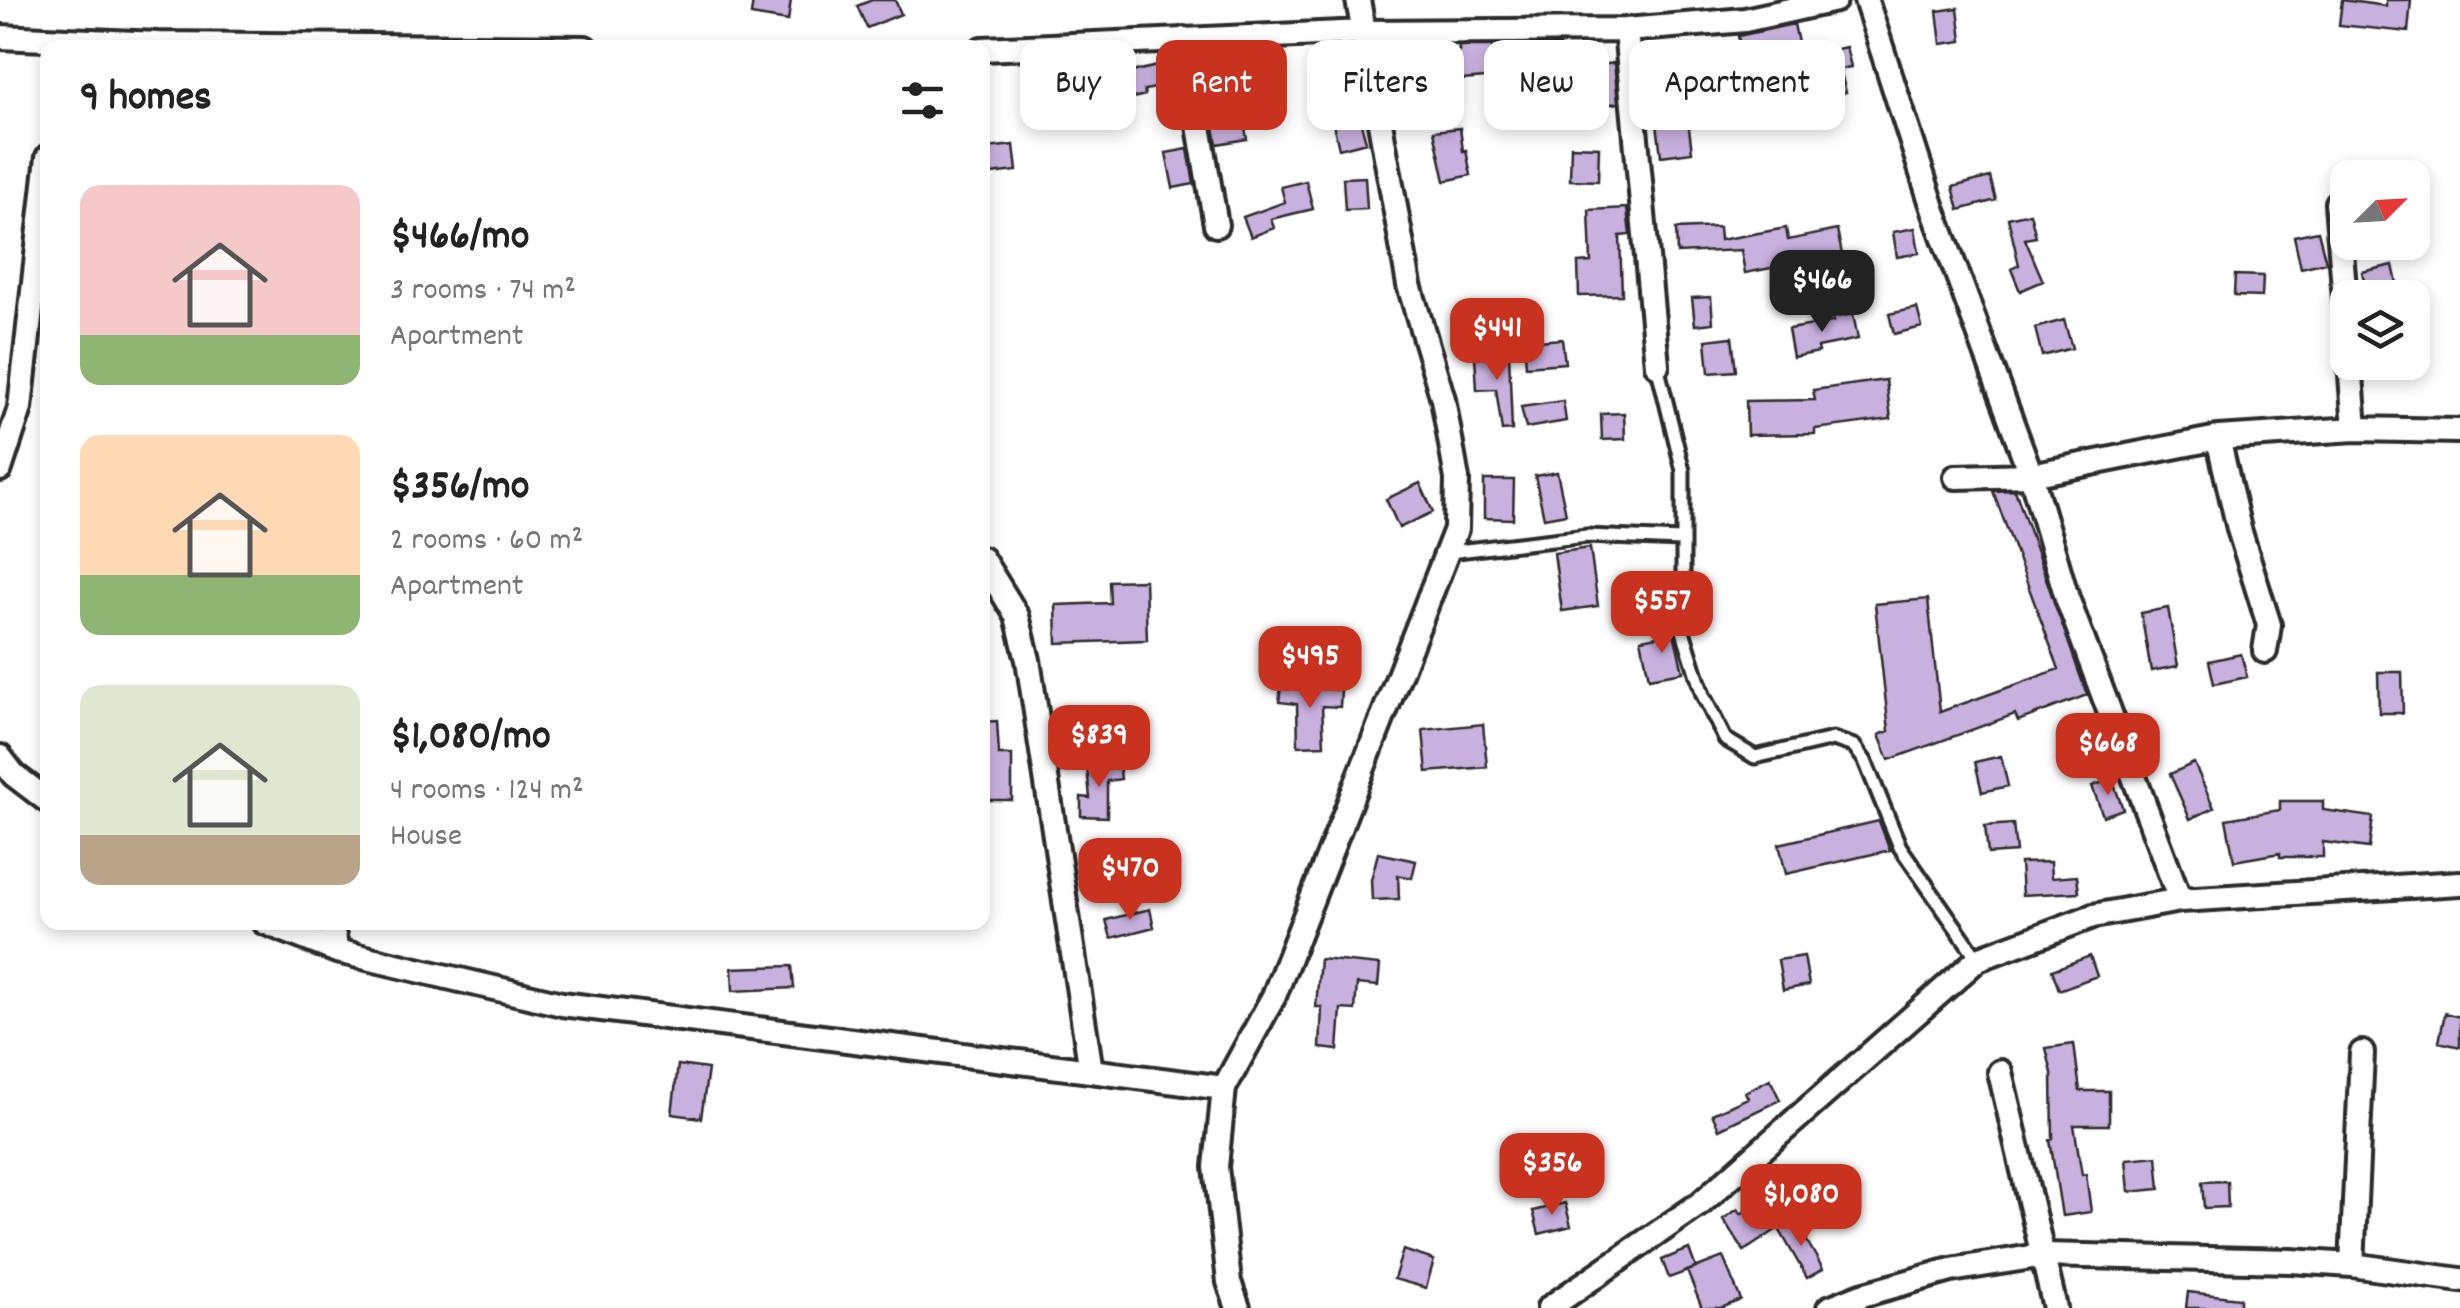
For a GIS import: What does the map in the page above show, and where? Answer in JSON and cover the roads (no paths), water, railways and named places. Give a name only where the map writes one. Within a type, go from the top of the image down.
[{"type":"street","points":[[1238,1308],[1230,1282],[1216,1167],[1224,1088],[1274,996],[1456,529],[1457,479],[1442,399],[1409,285],[1358,0]]},
{"type":"street","points":[[990,49],[1364,32],[1626,30],[1745,20],[1835,0]]},
{"type":"street","points":[[1866,0],[1934,211],[2032,475],[2067,598],[2180,900]]},
{"type":"street","points":[[1626,30],[1657,366]]},
{"type":"street","points":[[0,38],[40,41]]},
{"type":"street","points":[[1184,39],[1216,225]]},
{"type":"street","points":[[0,470],[20,408],[40,224]]},
{"type":"street","points":[[2351,380],[2355,429]]},
{"type":"street","points":[[1956,476],[2032,475],[2218,438],[2355,429],[2460,430]]},
{"type":"street","points":[[2218,438],[2239,529],[2269,626],[2266,651]]},
{"type":"street","points":[[990,573],[1016,616],[1028,660],[1091,1072]]},
{"type":"street","points":[[0,757],[14,775],[40,795]]},
{"type":"street","points":[[1548,1308],[1701,1203],[1978,959],[2094,916],[2180,900],[2460,883]]},
{"type":"street","points":[[284,930],[337,951],[562,1004],[1224,1088]]},
{"type":"street","points":[[333,930],[337,951]]},
{"type":"street","points":[[2352,1265],[2362,1053]]},
{"type":"street","points":[[2000,1072],[2056,1308]]},
{"type":"street","points":[[1829,1308],[1951,1270],[2044,1255],[2352,1265],[2460,1280]]},
{"type":"lane","points":[[1657,366],[1683,471],[1684,631],[1703,695],[1725,739],[1755,757],[1833,739],[1854,746],[1865,761],[1900,848],[1978,959]]},
{"type":"lane","points":[[1449,552],[1586,536],[1681,540]]}]
